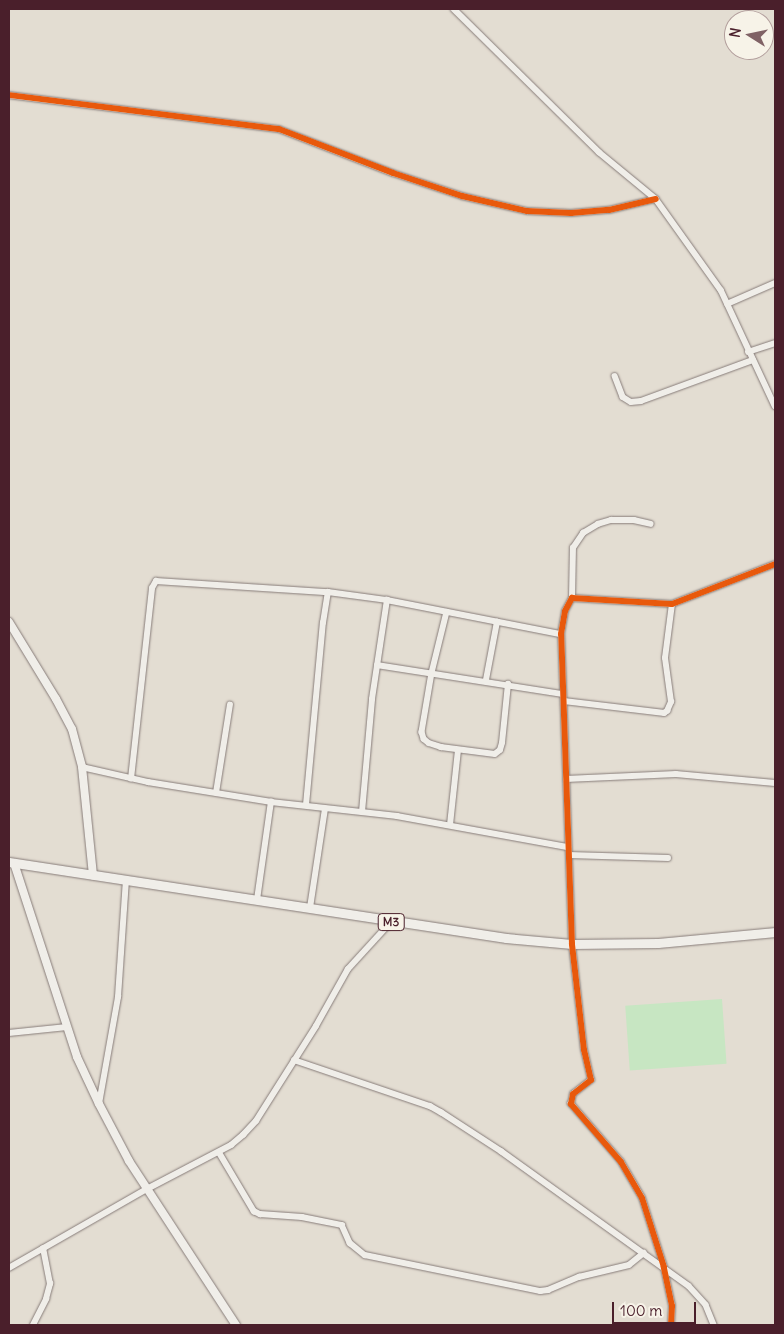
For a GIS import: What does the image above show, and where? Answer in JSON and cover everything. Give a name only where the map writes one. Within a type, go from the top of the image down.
[{"type":"main road","name":"M3","points":[[11,863],[391,922],[506,938],[572,944],[658,942],[775,932]]},
{"type":"street","points":[[454,9],[599,152],[656,199],[721,290],[748,352],[775,406]]},
{"type":"street","points":[[9,95],[278,129],[402,176],[462,196],[527,211],[571,213],[609,210],[656,199]]},
{"type":"street","points":[[727,304],[775,283]]},
{"type":"street","points":[[748,352],[775,343]]},
{"type":"street","points":[[615,376],[623,397],[631,402],[641,401],[753,360]]},
{"type":"street","points":[[651,524],[634,520],[611,520],[598,524],[583,533],[573,548],[572,598],[565,611],[562,634],[568,847],[572,944],[584,1050],[591,1080],[573,1094],[571,1104],[634,1180],[651,1219],[664,1268],[672,1306],[672,1325]]},
{"type":"street","points":[[572,598],[672,604],[775,564]]},
{"type":"street","points":[[131,779],[152,588],[156,580],[328,592],[387,600],[562,634]]},
{"type":"street","points":[[306,805],[322,623],[328,592]]},
{"type":"street","points":[[362,812],[369,726],[387,600]]},
{"type":"street","points":[[564,701],[664,713],[667,711],[671,702],[665,658],[672,604]]},
{"type":"street","points":[[447,612],[432,673],[422,732],[424,739],[429,743],[458,750],[495,754],[500,750],[508,684]]},
{"type":"street","points":[[9,622],[65,714],[72,729],[82,767],[93,875]]},
{"type":"street","points":[[486,680],[497,622]]},
{"type":"street","points":[[377,665],[486,680],[563,694]]},
{"type":"street","points":[[216,793],[230,706]]},
{"type":"street","points":[[450,825],[458,750]]},
{"type":"street","points":[[82,767],[131,779],[216,793],[450,825],[568,847]]},
{"type":"street","points":[[566,779],[676,774],[775,782]]},
{"type":"street","points":[[257,900],[271,802]]},
{"type":"street","points":[[310,908],[325,809]]},
{"type":"street","points":[[569,855],[668,858]]},
{"type":"street","points":[[11,863],[77,1056],[99,1104],[147,1189],[236,1325]]},
{"type":"street","points":[[99,1104],[118,997],[126,880]]},
{"type":"street","points":[[9,1268],[147,1189],[219,1152],[243,1136],[256,1121],[348,969],[391,922]]},
{"type":"street","points":[[9,1033],[67,1027]]},
{"type":"street","points":[[294,1060],[430,1106],[441,1112],[508,1156],[689,1286],[706,1305],[714,1325]]},
{"type":"street","points":[[219,1152],[254,1211],[260,1214],[302,1217],[342,1225],[350,1243],[365,1255],[540,1291],[548,1290],[579,1277],[629,1265],[644,1253]]},
{"type":"street","points":[[33,1325],[46,1299],[50,1284],[43,1249]]},
{"type":"green space","points":[[722,999],[727,1064],[630,1071],[625,1006]]},
{"type":"cycle path","points":[[9,95],[279,129],[393,173],[462,196],[527,211],[571,213],[609,210],[656,199]]},
{"type":"cycle path","points":[[671,1325],[672,1306],[664,1267],[642,1198],[621,1162],[571,1104],[573,1094],[591,1080],[584,1050],[572,944],[561,634],[565,611],[572,598],[672,604],[775,564]]}]
